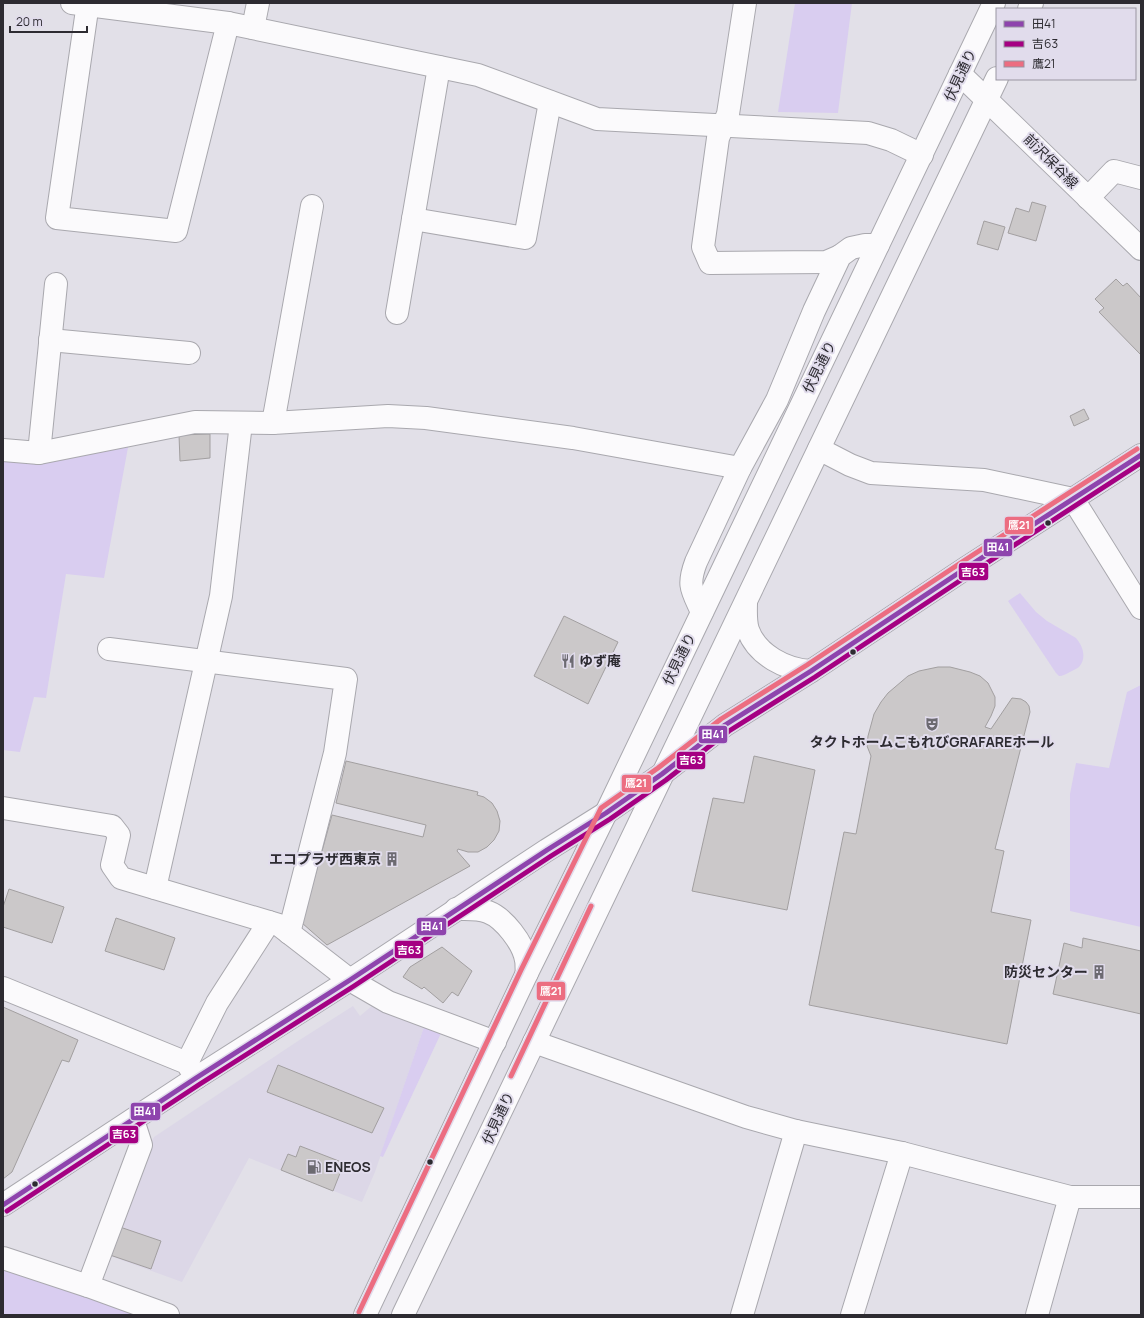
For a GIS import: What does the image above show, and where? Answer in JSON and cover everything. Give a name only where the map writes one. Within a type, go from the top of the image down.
[{"type":"street","points":[[253,28],[258,3]]},
{"type":"street","points":[[745,3],[728,114],[718,138],[703,246],[710,263],[826,262],[840,256],[850,248],[865,245],[878,245]]},
{"type":"street","name":"伏見通り","points":[[365,1315],[527,973],[606,813],[994,3]]},
{"type":"street","points":[[228,23],[176,231],[57,218],[83,4],[228,23],[478,75],[597,119],[868,132],[891,140],[922,156]]},
{"type":"street","points":[[397,313],[438,67]]},
{"type":"street","name":"前沢保谷線","points":[[960,74],[986,100],[1018,128],[1141,249]]},
{"type":"street","name":"伏見通り","points":[[403,1315],[996,80]]},
{"type":"street","points":[[413,219],[525,238],[550,102]]},
{"type":"street","points":[[1088,198],[1114,171],[1141,178]]},
{"type":"street","points":[[273,424],[312,206]]},
{"type":"street","points":[[702,612],[691,588],[691,575],[696,562],[740,468],[777,400],[814,311],[840,256]]},
{"type":"street","points":[[39,453],[56,284]]},
{"type":"street","points":[[50,340],[189,353]]},
{"type":"street","points":[[3,450],[39,453],[195,422],[273,424],[388,416],[426,418],[573,438],[740,468]]},
{"type":"street","points":[[155,888],[221,596],[241,423]]},
{"type":"street","points":[[819,449],[850,465],[871,473],[984,480],[1073,498],[1141,608]]},
{"type":"street","points":[[3,1205],[134,1120],[192,1071],[350,980],[456,909],[606,813],[662,774],[725,725],[811,671],[1073,498],[1141,455]]},
{"type":"street","points":[[746,601],[748,631],[756,645],[763,652],[789,667],[811,671]]},
{"type":"street","points":[[108,649],[206,660],[346,679],[335,753],[289,933]]},
{"type":"street","points":[[3,808],[112,826],[119,835],[112,865],[121,878],[279,925],[350,980],[388,1002],[495,1042]]},
{"type":"street","points":[[456,909],[488,912],[500,920],[522,947],[526,960],[527,973]]},
{"type":"street","points":[[192,1071],[217,1003],[269,922]]},
{"type":"street","points":[[3,988],[192,1071]]},
{"type":"street","points":[[534,1042],[746,1117],[796,1131],[902,1153],[1070,1197],[1141,1197]]},
{"type":"street","points":[[88,1286],[142,1145],[134,1120]]},
{"type":"street","points":[[742,1315],[796,1131]]},
{"type":"street","points":[[852,1315],[902,1153]]},
{"type":"street","points":[[1037,1315],[1070,1197]]},
{"type":"street","points":[[3,1258],[88,1286],[168,1315]]},
{"type":"shaded area","points":[[795,3],[852,3],[838,113],[778,112]]},
{"type":"shaded area","points":[[129,442],[104,578],[66,574],[46,698],[34,697],[20,752],[3,750],[3,456]]},
{"type":"shaded area","points":[[1020,593],[1036,612],[1047,621],[1076,638],[1081,645],[1083,652],[1083,660],[1078,668],[1062,676],[1059,676],[1056,673],[1008,601]]},
{"type":"shaded area","points":[[1141,685],[1141,927],[1070,911],[1070,794],[1076,763],[1109,768],[1127,692]]},
{"type":"shaded area","points":[[373,1005],[425,1024],[375,1172],[362,1202],[249,1158],[182,1282],[105,1254],[141,1162],[154,1137],[353,1006],[360,1016]]},
{"type":"shaded area","points":[[425,1024],[443,1029],[383,1157],[380,1156]]},
{"type":"shaded area","points":[[3,1266],[148,1315],[3,1315]]},
{"type":"building","points":[[1032,202],[1046,206],[1036,241],[1008,233],[1016,208],[1029,212]]},
{"type":"building","points":[[984,221],[1005,227],[998,250],[977,244]]},
{"type":"building","points":[[1116,279],[1123,286],[1127,283],[1141,298],[1141,355],[1099,312],[1104,308],[1095,299]]},
{"type":"building","points":[[1084,409],[1089,419],[1074,426],[1070,416]]},
{"type":"building","points":[[210,434],[210,458],[180,461],[179,435]]},
{"type":"building","points":[[564,616],[618,642],[588,704],[534,676]]},
{"type":"building","points":[[938,667],[950,667],[970,672],[980,676],[988,683],[995,697],[995,706],[985,727],[991,729],[1012,698],[1021,699],[1029,706],[1030,712],[995,849],[1004,851],[991,912],[1031,920],[1007,1044],[809,1005],[844,832],[856,834],[871,756],[867,746],[874,714],[888,693],[908,676],[919,671]]},
{"type":"building","points":[[754,756],[815,770],[787,910],[692,891],[713,798],[744,803]]},
{"type":"building","name":"エコプラザ西東京","points":[[346,761],[478,792],[477,795],[484,797],[492,803],[497,811],[500,821],[499,831],[494,840],[487,847],[478,852],[468,852],[458,849],[457,851],[470,866],[327,945],[302,923],[332,815],[423,837],[426,825],[336,803]]},
{"type":"building","points":[[9,889],[64,907],[52,943],[3,927],[3,907]]},
{"type":"building","points":[[116,918],[175,938],[164,970],[105,951]]},
{"type":"building","name":"防災センター","points":[[1083,938],[1141,951],[1141,1014],[1053,994],[1064,943],[1082,948]]},
{"type":"building","points":[[442,947],[472,971],[458,996],[452,992],[443,1003],[424,987],[422,989],[403,977],[410,967]]},
{"type":"building","points":[[3,1007],[78,1040],[69,1062],[62,1060],[12,1172],[3,1179]]},
{"type":"building","points":[[278,1065],[384,1108],[372,1133],[267,1092]]},
{"type":"building","points":[[300,1146],[344,1163],[333,1191],[281,1170],[288,1154],[296,1157]]},
{"type":"building","points":[[117,1226],[161,1241],[151,1269],[107,1254]]},
{"type":"transit line","name":"鷹21","points":[[359,1312],[521,970],[601,808],[658,768],[721,719],[807,665],[962,562],[1137,449]]},
{"type":"transit line","name":"田41","points":[[3,1205],[196,1078],[350,980],[547,850],[606,813],[662,774],[725,725],[811,671],[966,568],[1141,455]]},
{"type":"transit line","name":"吉63","points":[[7,1211],[200,1084],[354,986],[551,856],[610,819],[666,780],[729,731],[815,677],[1141,463]]},
{"type":"transit line","name":"鷹21","points":[[511,1076],[591,906]]},
{"type":"place","name":"ゆず庵","points":[[568,661]]},
{"type":"place","name":"タクトホームこもれびGRAFAREホール","points":[[932,724]]},
{"type":"place","name":"エコプラザ西東京","points":[[392,859]]},
{"type":"place","name":"防災センター","points":[[1099,972]]},
{"type":"place","name":"ENEOS","points":[[314,1167]]}]
